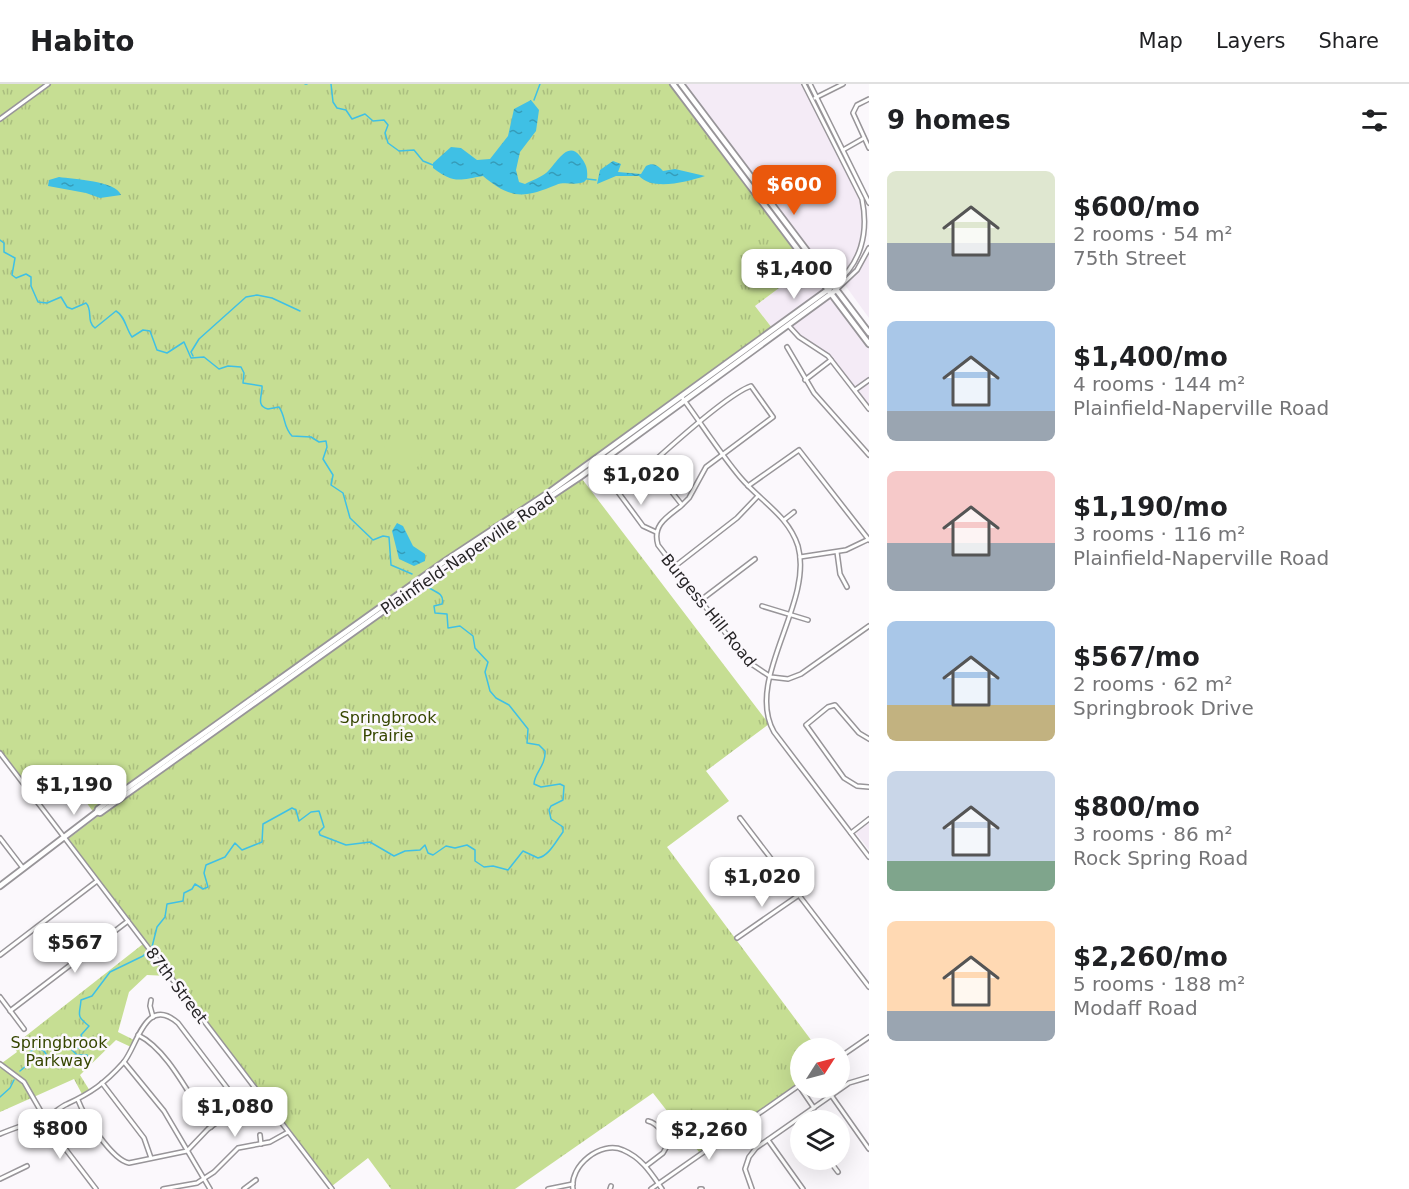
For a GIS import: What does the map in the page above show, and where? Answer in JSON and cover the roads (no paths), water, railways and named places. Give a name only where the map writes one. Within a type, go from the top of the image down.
[{"type":"main road","points":[[673,84],[832,290],[869,333]]},
{"type":"main road","points":[[681,84],[869,344]]},
{"type":"main road","name":"Plainfield-Naperville Road","points":[[682,398],[788,325],[832,290]]},
{"type":"main road","name":"Plainfield-Naperville Road","points":[[0,886],[97,812],[100,813],[448,565],[551,497],[682,398],[832,290]]},
{"type":"street","points":[[0,119],[48,84]]},
{"type":"street","points":[[804,84],[868,205]]},
{"type":"street","points":[[810,84],[868,205],[867,232],[861,254],[850,271],[832,290]]},
{"type":"street","points":[[812,100],[843,84]]},
{"type":"street","points":[[869,99],[857,105],[853,113],[869,148]]},
{"type":"street","points":[[843,150],[864,138]]},
{"type":"street","points":[[832,290],[855,273],[869,248]]},
{"type":"street","points":[[788,325],[799,337],[831,360],[869,409]]},
{"type":"street","points":[[787,347],[805,380],[832,417],[869,455]]},
{"type":"street","points":[[805,380],[831,360]]},
{"type":"street","points":[[855,390],[869,380]]},
{"type":"street","name":"Burgess Hill Road","points":[[699,422],[749,386],[772,413],[772,418],[704,470],[682,506],[662,522],[656,532],[658,545],[747,661],[771,677]]},
{"type":"street","points":[[682,398],[748,486],[784,520],[795,538],[800,557],[800,579],[771,677],[767,705],[772,729],[869,856]]},
{"type":"street","points":[[682,506],[652,464],[699,422]]},
{"type":"street","points":[[748,486],[796,450],[800,451],[869,539],[855,547],[837,552],[800,557]]},
{"type":"street","points":[[618,492],[645,528],[656,532]]},
{"type":"street","points":[[674,567],[737,518],[758,496]]},
{"type":"street","points":[[784,520],[794,512]]},
{"type":"street","points":[[837,552],[840,574],[847,587]]},
{"type":"street","points":[[701,600],[755,559]]},
{"type":"street","points":[[762,606],[808,620]]},
{"type":"street","points":[[771,677],[788,679],[801,674],[869,626]]},
{"type":"street","points":[[869,739],[859,733],[835,705],[828,707],[806,725],[844,778],[857,786],[869,787]]},
{"type":"street","name":"87th Street","points":[[0,753],[332,1189]]},
{"type":"street","points":[[740,818],[869,987]]},
{"type":"street","points":[[851,833],[869,819]]},
{"type":"street","points":[[0,838],[23,868]]},
{"type":"street","points":[[0,955],[97,881]]},
{"type":"street","points":[[737,938],[799,895]]},
{"type":"street","points":[[10,1011],[128,921]]},
{"type":"street","points":[[0,997],[24,1029]]},
{"type":"street","points":[[152,1000],[150,1006],[153,1017]]},
{"type":"street","points":[[0,1134],[44,1118],[78,1100],[102,1083],[124,1062],[143,1025],[153,1017],[166,1016],[178,1023],[231,1092],[234,1105],[187,1151],[132,1163],[120,1160],[86,1116],[78,1100]]},
{"type":"street","points":[[138,1035],[155,1048],[199,1105],[211,1127]]},
{"type":"street","points":[[850,1050],[869,1037]]},
{"type":"street","points":[[124,1062],[164,1112],[210,1189]]},
{"type":"street","points":[[0,1064],[24,1082],[44,1118],[96,1189]]},
{"type":"street","points":[[850,1082],[869,1077]]},
{"type":"street","points":[[102,1083],[144,1138],[151,1158]]},
{"type":"street","points":[[651,1189],[790,1092]]},
{"type":"street","points":[[808,1098],[814,1108]]},
{"type":"street","points":[[812,1110],[827,1098]]},
{"type":"street","points":[[833,1098],[869,1149]]},
{"type":"street","points":[[646,1166],[663,1153],[667,1146],[656,1124],[648,1121]]},
{"type":"street","points":[[752,1189],[746,1179],[747,1163],[754,1150],[790,1126]]},
{"type":"street","points":[[163,1189],[187,1186],[204,1180],[238,1148],[278,1139],[288,1132]]},
{"type":"street","points":[[260,1135],[261,1144]]},
{"type":"street","points":[[768,1140],[803,1189]]},
{"type":"street","points":[[548,1189],[573,1187],[574,1173],[579,1165],[610,1147],[624,1150],[646,1166],[662,1189]]},
{"type":"street","points":[[0,1179],[27,1166]]},
{"type":"street","points":[[244,1189],[256,1180]]},
{"type":"water","points":[[531,100],[539,110],[536,131],[520,152],[516,170],[519,182],[525,184],[544,174],[570,150],[580,156],[585,164],[587,179],[584,182],[559,184],[535,192],[518,194],[502,189],[483,176],[457,180],[446,177],[433,168],[433,163],[451,147],[461,148],[477,160],[490,159],[508,136],[514,109]]},
{"type":"water","points":[[613,161],[621,164],[618,172],[641,174],[646,166],[651,164],[663,171],[675,169],[705,176],[679,183],[661,184],[645,181],[639,176],[616,176],[597,184],[600,170]]},
{"type":"water","points":[[59,177],[103,184],[118,190],[121,195],[100,198],[48,186],[49,180]]},
{"type":"water","points":[[397,523],[403,526],[413,546],[425,554],[425,561],[414,566],[399,559],[392,531]]},
{"type":"waterway","points":[[331,84],[333,102],[337,108],[346,110],[352,119],[365,114],[373,121],[384,120],[388,125],[385,133],[388,143],[399,151],[414,150],[423,161],[433,165]]},
{"type":"waterway","points":[[534,100],[540,84]]},
{"type":"waterway","points":[[587,179],[596,180]]},
{"type":"waterway","points":[[0,240],[4,243],[4,252],[15,258],[12,275],[16,278],[26,274],[31,277],[31,286],[38,302],[47,303],[61,297],[67,307],[72,309],[86,303],[92,325],[95,328],[116,311],[132,337],[143,330],[150,331],[157,350],[167,353],[184,342],[191,358],[204,357],[219,369],[228,366],[241,367],[244,373],[243,383],[262,386],[260,399],[262,405],[268,409],[279,407],[292,436],[311,437],[319,442],[326,441],[327,447],[323,459],[333,475],[331,485],[343,493],[350,518],[373,540],[383,536],[389,537],[391,565],[412,574]]},
{"type":"waterway","points":[[193,356],[191,352],[199,339],[246,297],[257,295],[272,298],[300,311]]},
{"type":"waterway","points":[[20,1071],[32,1061],[30,1052],[37,1047],[44,1051],[52,1064],[70,1066],[88,1059],[87,1055],[77,1055],[72,1050],[84,1046],[81,1035],[89,1026],[80,1017],[81,1000],[92,996],[110,972],[143,956],[152,947],[157,927],[165,917],[167,904],[183,901],[184,893],[192,889],[195,884],[203,889],[208,887],[204,873],[206,865],[225,857],[235,843],[242,850],[262,842],[263,824],[292,808],[296,810],[299,821],[311,812],[319,811],[324,827],[319,832],[320,835],[346,845],[370,842],[394,856],[405,851],[420,850],[425,845],[428,853],[433,855],[446,846],[455,848],[467,845],[475,850],[475,861],[484,867],[493,866],[508,870],[523,851],[538,858],[552,848],[563,832],[563,827],[551,819],[549,810],[551,806],[563,800],[564,786],[560,784],[541,787],[534,784],[544,761],[545,751],[539,745],[527,743],[528,729],[509,705],[496,698],[490,691],[485,672],[488,662],[475,648],[473,636],[460,626],[448,628],[447,614],[435,613],[434,606],[442,604],[442,598],[429,588]]},
{"type":"waterway","points":[[0,1097],[10,1088],[14,1080]]},
{"type":"park label","name":"Springbrook Prairie","points":[[388,726]]},
{"type":"park label","name":"Springbrook Parkway","points":[[59,1051]]}]
